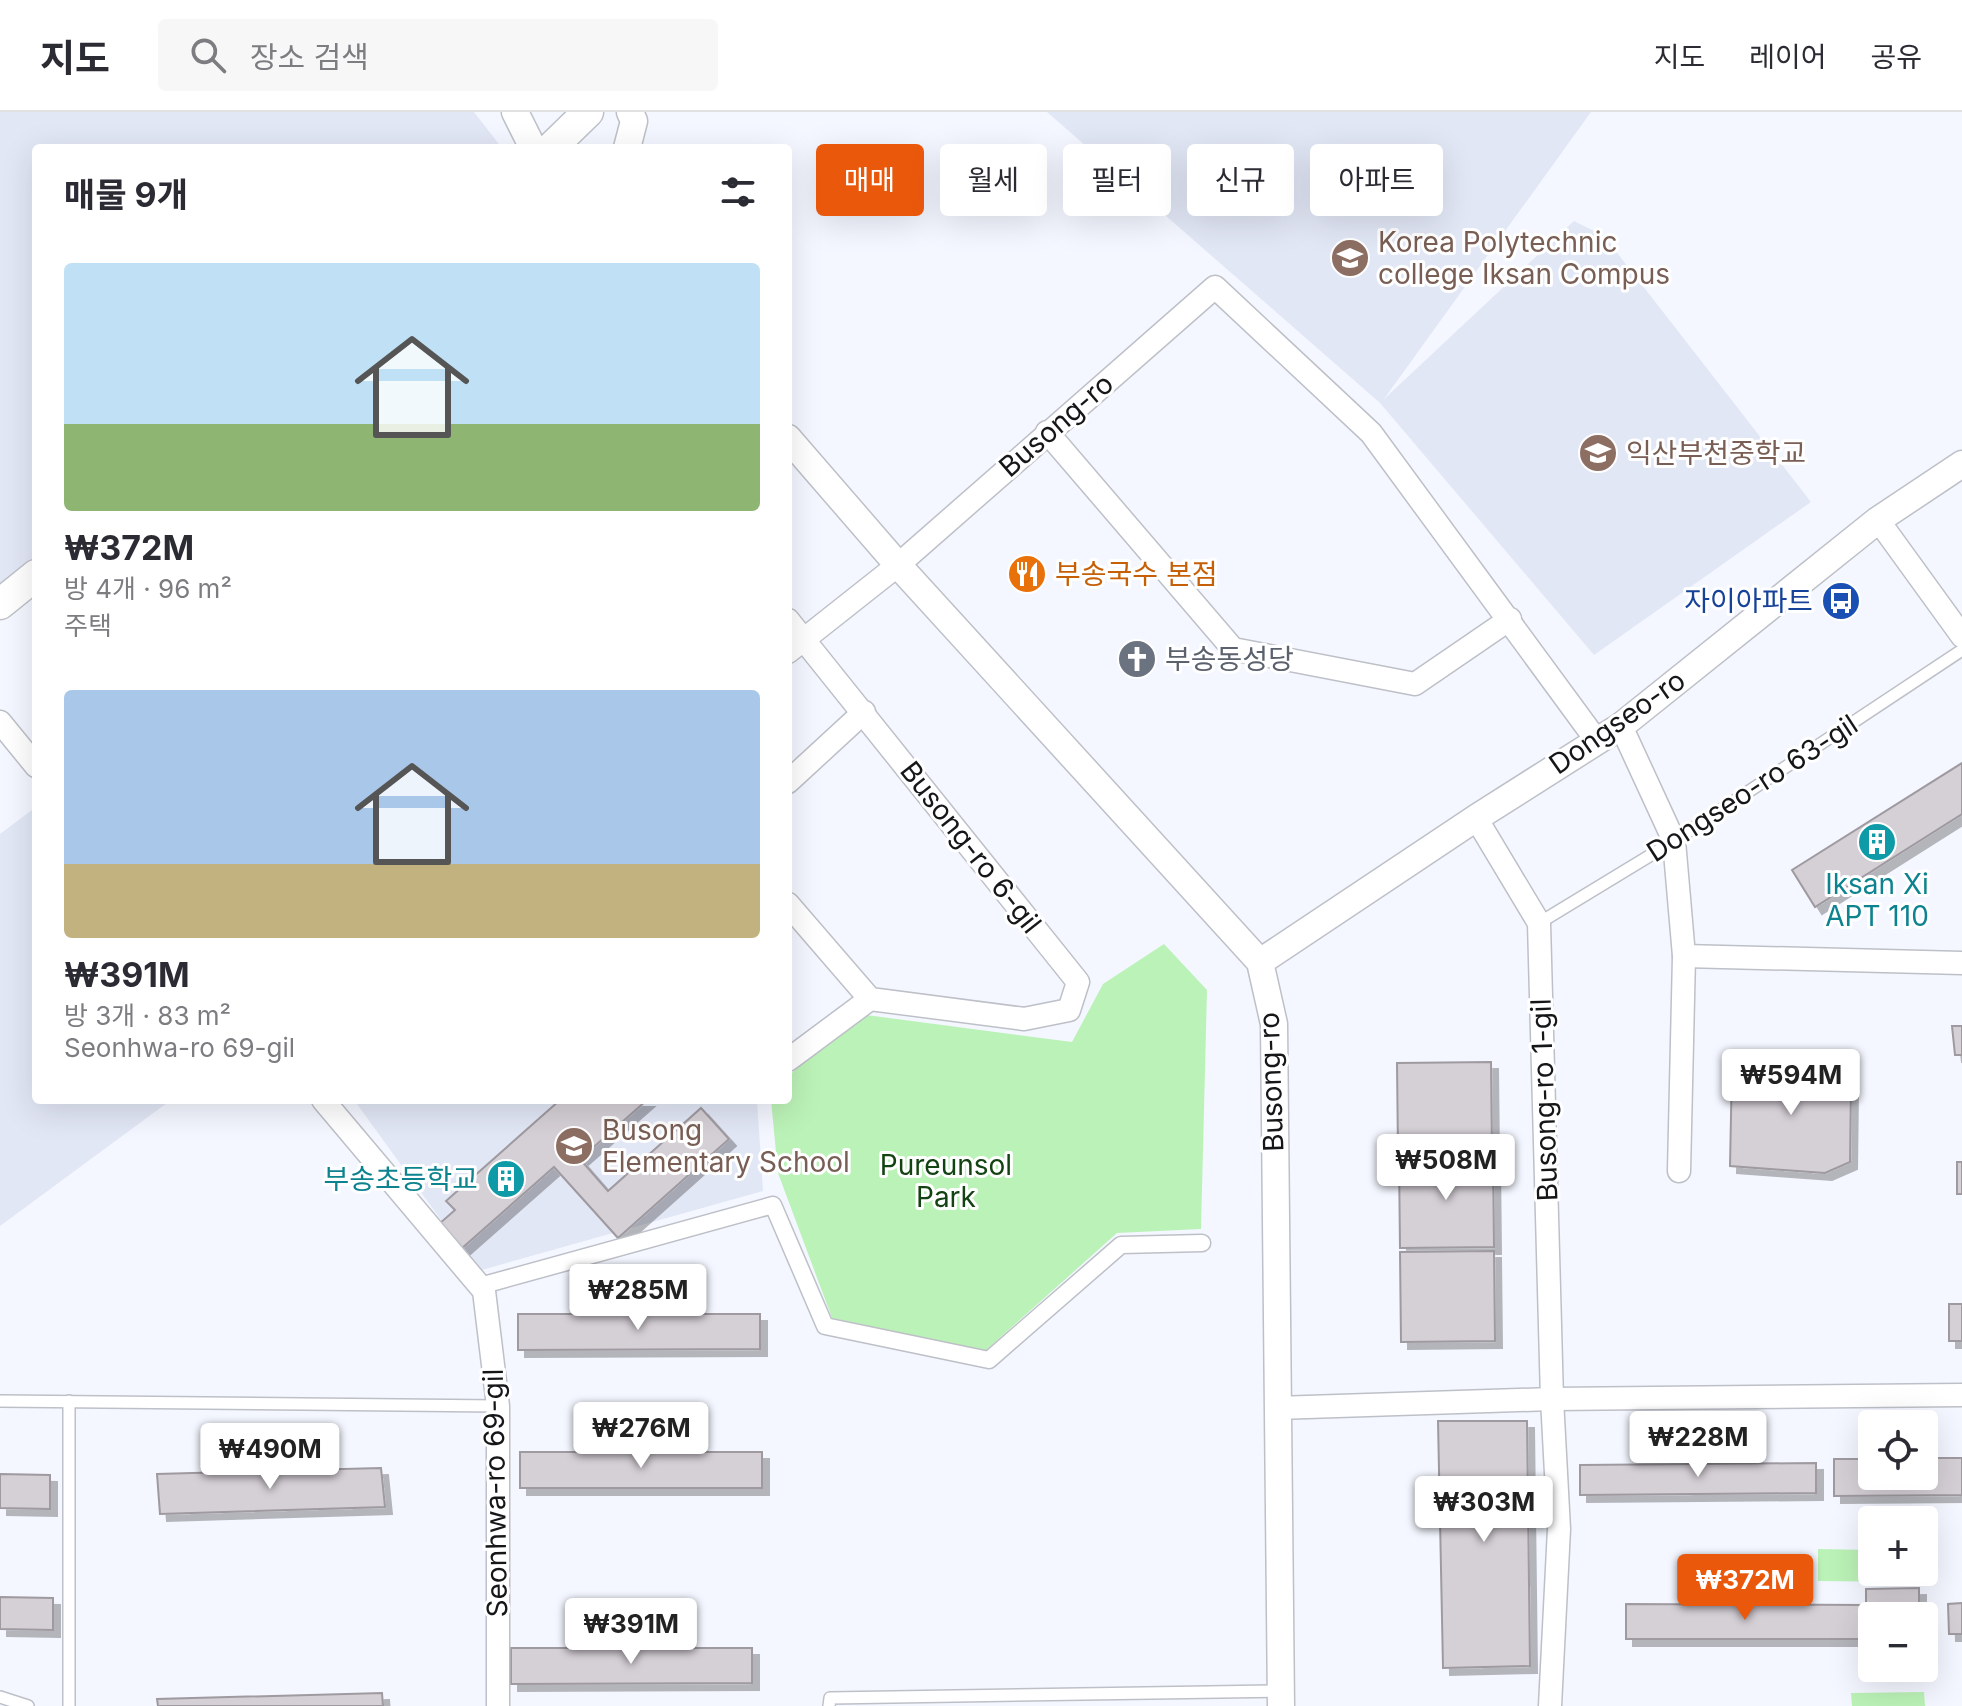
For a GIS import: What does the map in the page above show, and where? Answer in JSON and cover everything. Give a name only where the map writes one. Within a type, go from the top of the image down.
[{"type":"main road","points":[[555,144],[588,112]]},
{"type":"main road","points":[[0,604],[32,578]]},
{"type":"street","points":[[512,112],[512,144]]},
{"type":"street","points":[[512,112],[531,144]]},
{"type":"street","points":[[628,144],[634,121],[630,112]]},
{"type":"street","name":"Busong-ro","points":[[898,565],[1215,287],[1371,433],[1510,619]]},
{"type":"street","points":[[1047,432],[1233,649],[1415,684],[1510,619],[1597,741]]},
{"type":"street","name":"Busong-ro","points":[[792,443],[898,565],[1260,962],[1274,1024],[1281,1699]]},
{"type":"street","name":"Dongseo-ro","points":[[1260,962],[1621,726],[1878,520],[1962,464]]},
{"type":"street","points":[[1878,520],[1962,636]]},
{"type":"street","points":[[795,646],[898,565]]},
{"type":"street","name":"Busong-ro 6-gil","points":[[795,646],[864,712],[1078,982],[1069,1010],[1024,1019],[870,999]]},
{"type":"street","points":[[792,778],[864,712]]},
{"type":"street","points":[[0,722],[32,761]]},
{"type":"street","points":[[1621,726],[1674,841],[1684,956],[1679,1171]]},
{"type":"street","name":"Busong-ro 1-gil","points":[[1476,818],[1539,923],[1552,1399],[1559,1529],[1550,1706]]},
{"type":"street","points":[[792,909],[870,999],[792,1057]]},
{"type":"street","points":[[1684,956],[1962,963]]},
{"type":"street","name":"Seonhwa-ro 69-gil","points":[[326,1104],[484,1291],[498,1406],[498,1706]]},
{"type":"street","points":[[480,1286],[773,1205],[825,1326],[989,1360],[1121,1245],[1202,1243]]},
{"type":"street","points":[[1277,1408],[1552,1399],[1962,1395]]},
{"type":"lane","name":"Dongseo-ro 63-gil","points":[[1539,923],[1674,841],[1962,650]]},
{"type":"lane","points":[[0,1401],[498,1406]]},
{"type":"lane","points":[[69,1401],[69,1706]]},
{"type":"lane","points":[[0,1697],[28,1706]]},
{"type":"lane","name":"Busong-ro","points":[[829,1706],[830,1698],[1281,1699]]},
{"type":"shaded area","points":[[0,112],[474,112],[499,144],[32,144],[32,567],[0,591]]},
{"type":"shaded area","name":"익산부천중학교","points":[[1047,112],[1591,112],[1384,399],[1574,221],[1604,236],[1811,502],[1594,655],[1380,403],[1166,216],[1171,216],[1171,144],[1084,144]]},
{"type":"shaded area","points":[[32,810],[32,1104],[166,1104],[0,1226],[0,834]]},
{"type":"shaded area","name":"Busong Elementary School","points":[[357,1104],[757,1104],[763,1191],[478,1271]]},
{"type":"green space","name":"Pureunsol Park","points":[[1164,944],[1207,990],[1201,1229],[1117,1233],[985,1351],[832,1318],[778,1173],[771,1104],[792,1104],[792,1073],[851,1013],[1072,1042],[1103,984]]},
{"type":"green space","points":[[1818,1549],[1858,1550],[1858,1581],[1818,1581]]},
{"type":"green space","points":[[1924,1692],[1925,1706],[1852,1706],[1851,1693]]},
{"type":"building","name":"Iksan Xi APT 110","points":[[1962,763],[1962,814],[1815,907],[1792,870]]},
{"type":"building","points":[[1952,1026],[1962,1026],[1962,1055],[1955,1055]]},
{"type":"building","points":[[1830,1056],[1851,1084],[1850,1162],[1825,1173],[1730,1166],[1732,1066],[1782,1071],[1801,1058]]},
{"type":"building","points":[[1491,1062],[1492,1152],[1398,1153],[1397,1063]]},
{"type":"building","name":"부송초등학교","points":[[555,1104],[642,1104],[580,1159],[608,1191],[701,1108],[729,1139],[618,1238],[554,1167],[461,1249],[439,1224],[455,1210],[446,1201]]},
{"type":"building","points":[[1493,1157],[1494,1247],[1400,1248],[1399,1158]]},
{"type":"building","points":[[1957,1162],[1962,1162],[1962,1194],[1957,1194]]},
{"type":"building","points":[[1494,1251],[1495,1341],[1401,1342],[1400,1252]]},
{"type":"building","points":[[1949,1304],[1962,1304],[1962,1341],[1949,1341]]},
{"type":"building","points":[[518,1314],[760,1314],[760,1349],[518,1350]]},
{"type":"building","points":[[1438,1421],[1527,1421],[1530,1666],[1443,1668]]},
{"type":"building","points":[[520,1452],[762,1452],[762,1488],[520,1488]]},
{"type":"building","points":[[1938,1458],[1962,1458],[1962,1495],[1834,1496],[1834,1459],[1858,1459],[1858,1490],[1938,1490]]},
{"type":"building","points":[[1816,1463],[1816,1493],[1580,1495],[1580,1465]]},
{"type":"building","points":[[381,1468],[385,1507],[160,1514],[157,1474]]},
{"type":"building","points":[[0,1474],[50,1475],[50,1509],[0,1508]]},
{"type":"building","points":[[1919,1588],[1919,1602],[1866,1602],[1866,1589]]},
{"type":"building","points":[[0,1597],[53,1598],[53,1630],[0,1629]]},
{"type":"building","points":[[1962,1603],[1962,1634],[1949,1634],[1948,1604]]},
{"type":"building","points":[[1626,1604],[1858,1605],[1858,1639],[1626,1639]]},
{"type":"building","points":[[511,1648],[752,1648],[752,1683],[511,1684]]},
{"type":"building","points":[[382,1693],[383,1706],[158,1706],[157,1699]]},
{"type":"place","name":"Korea Polytechnic college Iksan Compus","points":[[1350,258]]},
{"type":"place","name":"익산부천중학교","points":[[1598,453]]},
{"type":"place","name":"부송국수 본점","points":[[1027,574]]},
{"type":"place","name":"자이아파트","points":[[1841,601]]},
{"type":"place","name":"부송동성당","points":[[1137,659]]},
{"type":"place","name":"Iksan Xi APT 110","points":[[1877,842]]},
{"type":"place","name":"Busong Elementary School","points":[[574,1146]]},
{"type":"place","name":"부송초등학교","points":[[506,1179]]}]
